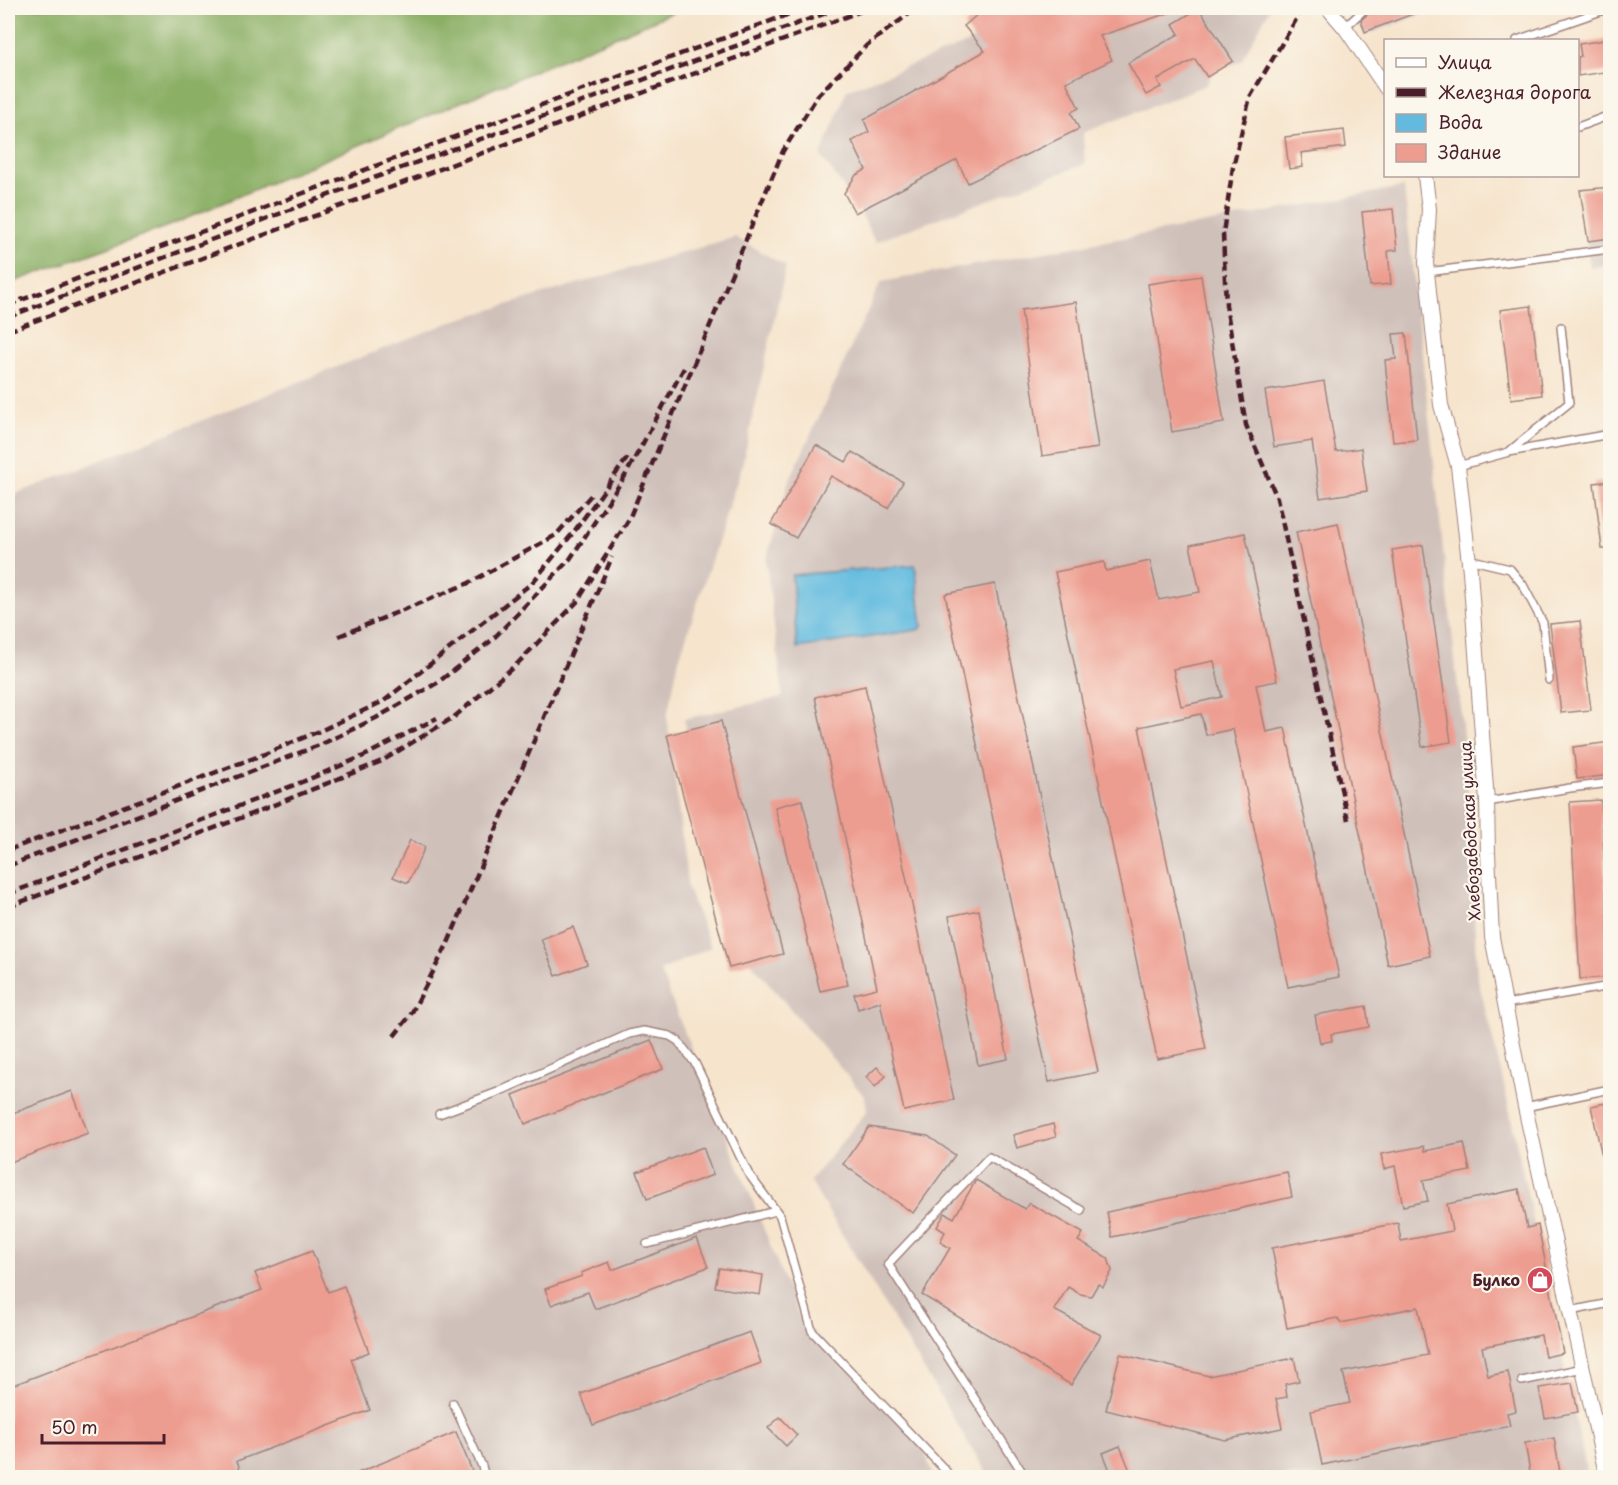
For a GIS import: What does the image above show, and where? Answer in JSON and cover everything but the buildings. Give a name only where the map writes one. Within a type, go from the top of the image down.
[{"type":"street","points":[[1328,8],[1345,27],[1384,86]]},
{"type":"street","name":"Хлебозаводская улица","points":[[1425,177],[1429,209],[1427,272],[1441,405],[1458,466],[1468,559],[1487,802],[1492,937],[1525,1107],[1607,1478]]},
{"type":"lane","points":[[1345,27],[1366,8]]},
{"type":"lane","points":[[1520,39],[1611,8]]},
{"type":"lane","points":[[1579,127],[1611,115]]},
{"type":"lane","points":[[1427,272],[1611,249]]},
{"type":"lane","points":[[1509,452],[1569,402],[1561,327]]},
{"type":"lane","points":[[1458,466],[1509,452],[1611,434]]},
{"type":"lane","points":[[1468,559],[1510,568],[1523,585],[1543,622],[1549,680]]},
{"type":"lane","points":[[1487,802],[1611,783]]},
{"type":"lane","points":[[1505,1004],[1611,986]]},
{"type":"lane","points":[[439,1114],[498,1092],[629,1034],[644,1031],[670,1036],[678,1041],[695,1064],[748,1173],[780,1216],[812,1331],[946,1471],[949,1478]]},
{"type":"lane","points":[[1525,1107],[1611,1089]]},
{"type":"lane","points":[[1026,1478],[888,1264],[990,1157],[1082,1210]]},
{"type":"lane","points":[[647,1244],[776,1211]]},
{"type":"lane","points":[[1570,1311],[1611,1303]]},
{"type":"lane","points":[[1522,1381],[1582,1368]]},
{"type":"lane","points":[[453,1403],[485,1478]]},
{"type":"shaded area","points":[[972,8],[1270,8],[1241,62],[1215,68],[1206,85],[1083,133],[1085,164],[875,242],[859,209],[821,156],[847,90],[973,41],[965,14]]},
{"type":"shaded area","points":[[1351,8],[1439,8],[1365,35]]},
{"type":"shaded area","points":[[1610,186],[1610,265],[1590,267],[1580,190]]},
{"type":"shaded area","points":[[1404,187],[1467,771],[1477,975],[1504,1085],[1588,1477],[989,1477],[810,1181],[867,1111],[865,1097],[732,940],[684,719],[783,697],[766,561],[788,484],[881,282]]},
{"type":"shaded area","points":[[735,237],[786,266],[742,466],[679,659],[667,716],[688,889],[711,947],[660,971],[800,1319],[922,1442],[933,1477],[8,1478],[8,497],[456,320]]},
{"type":"green space","points":[[8,8],[683,8],[171,225],[8,284]]},
{"type":"water","points":[[915,565],[922,627],[917,630],[797,648],[792,575]]},
{"type":"railway","points":[[8,305],[367,169],[806,8]]},
{"type":"railway","points":[[8,317],[371,179],[840,8]]},
{"type":"railway","points":[[8,331],[869,8]]},
{"type":"railway","points":[[8,907],[259,811],[382,761],[454,717],[517,664],[577,602],[629,519],[783,151],[818,95],[867,45],[917,8]]},
{"type":"railway","points":[[1303,8],[1250,97],[1233,167],[1223,233],[1226,305],[1246,425],[1277,498],[1348,820]]},
{"type":"railway","points":[[8,866],[322,744],[376,718],[437,683],[492,640],[570,559],[625,476],[684,368]]},
{"type":"railway","points":[[8,850],[262,755],[384,701],[532,583],[573,533],[628,457]]},
{"type":"railway","points":[[339,636],[469,583],[556,535],[592,494]]},
{"type":"railway","points":[[394,1036],[410,1016],[448,943],[612,557]]},
{"type":"railway","points":[[8,894],[302,782],[366,755],[437,718]]},
{"type":"place","name":"Булко","points":[[1540,1280]]}]
